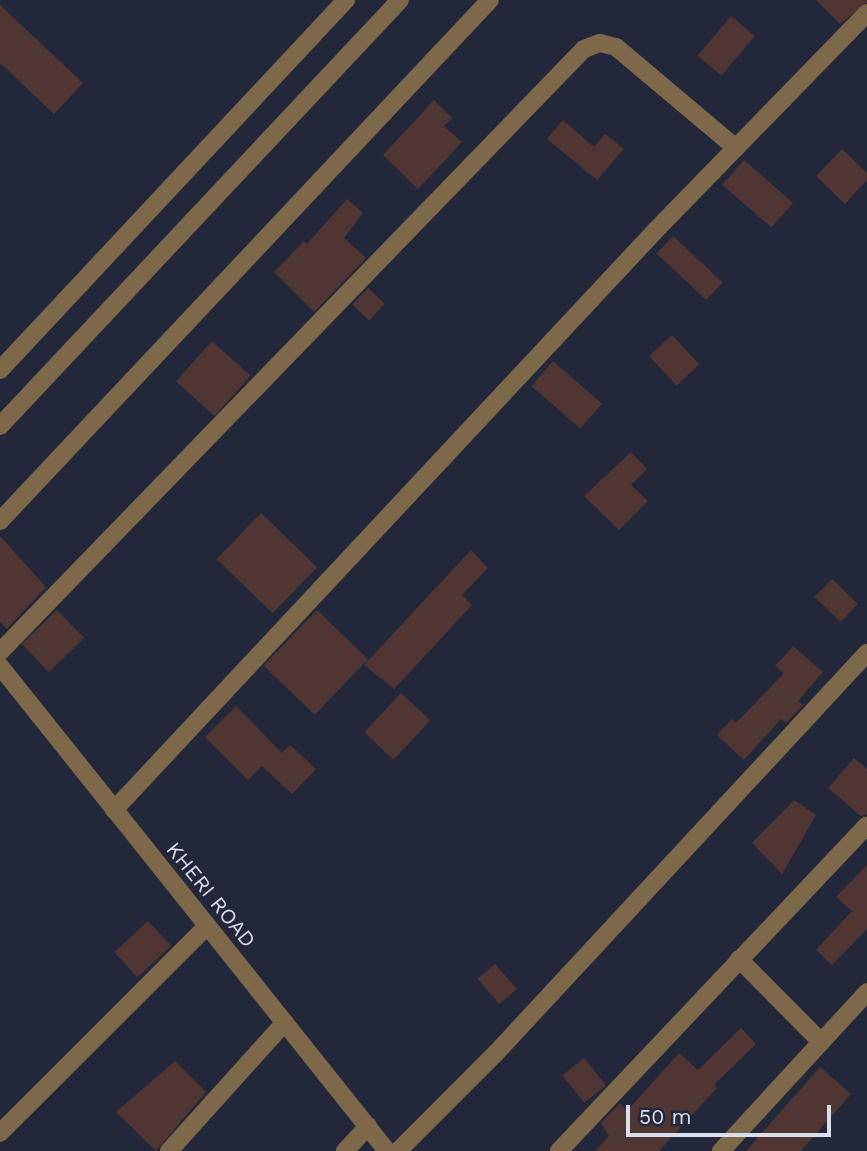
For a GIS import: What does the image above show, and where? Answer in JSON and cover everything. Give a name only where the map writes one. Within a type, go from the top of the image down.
[{"type":"street","points":[[0,370],[346,0]]},
{"type":"street","points":[[0,426],[400,0]]},
{"type":"street","points":[[0,521],[491,0]]},
{"type":"street","points":[[114,810],[736,148],[867,13]]},
{"type":"street","points":[[0,652],[584,49],[600,43],[616,47],[736,148]]},
{"type":"street","points":[[398,1151],[496,1054],[867,653]]},
{"type":"street","name":"KHERI ROAD","points":[[0,666],[387,1151]]},
{"type":"street","points":[[559,1151],[867,825]]},
{"type":"street","points":[[0,1133],[207,926]]},
{"type":"street","points":[[739,959],[821,1042]]},
{"type":"street","points":[[721,1151],[867,992]]},
{"type":"street","points":[[169,1151],[285,1022]]},
{"type":"street","points":[[345,1151],[368,1126]]},
{"type":"building","points":[[816,0],[867,0],[867,2],[840,24]]},
{"type":"building","points":[[0,5],[83,83],[54,114],[0,63]]},
{"type":"building","points":[[731,16],[755,36],[721,76],[698,56]]},
{"type":"building","points":[[434,100],[452,118],[444,126],[462,142],[418,189],[383,155]]},
{"type":"building","points":[[563,120],[594,147],[605,134],[624,149],[597,180],[547,139]]},
{"type":"building","points":[[842,149],[867,173],[867,180],[845,204],[816,176]]},
{"type":"building","points":[[744,160],[793,203],[771,228],[722,185]]},
{"type":"building","points":[[347,199],[363,213],[344,238],[366,258],[314,312],[274,272],[304,241],[307,244]]},
{"type":"building","points":[[673,236],[723,282],[706,300],[657,254]]},
{"type":"building","points":[[368,288],[385,304],[369,321],[352,305]]},
{"type":"building","points":[[672,335],[699,364],[677,385],[649,356]]},
{"type":"building","points":[[212,341],[251,376],[215,416],[176,381]]},
{"type":"building","points":[[553,361],[602,404],[580,429],[531,386]]},
{"type":"building","points":[[631,452],[647,469],[631,485],[648,501],[619,530],[584,496]]},
{"type":"building","points":[[261,513],[317,567],[273,613],[217,559]]},
{"type":"building","points":[[0,536],[46,587],[7,629],[0,622]]},
{"type":"building","points":[[471,550],[488,568],[462,595],[472,605],[394,689],[364,665]]},
{"type":"building","points":[[832,579],[858,604],[841,622],[815,597]]},
{"type":"building","points":[[57,610],[84,638],[49,672],[22,644]]},
{"type":"building","points":[[317,610],[368,659],[315,715],[264,665]]},
{"type":"building","points":[[793,646],[823,672],[798,701],[803,705],[786,723],[781,719],[744,760],[717,735],[732,719],[736,723],[784,673],[775,666]]},
{"type":"building","points":[[401,693],[430,720],[393,760],[364,732]]},
{"type":"building","points":[[236,706],[282,753],[290,745],[316,769],[292,794],[262,766],[248,780],[205,737]]},
{"type":"building","points":[[854,758],[867,769],[867,814],[861,816],[828,788]]},
{"type":"building","points":[[794,800],[816,815],[782,874],[752,843]]},
{"type":"building","points":[[867,865],[867,929],[832,965],[816,950],[852,911],[836,897]]},
{"type":"building","points":[[148,921],[171,946],[138,977],[114,952]]},
{"type":"building","points":[[495,964],[517,989],[499,1004],[478,979]]},
{"type":"building","points":[[741,1028],[756,1044],[714,1085],[717,1088],[659,1151],[595,1151],[609,1136],[601,1123],[620,1103],[627,1111],[679,1053],[698,1070]]},
{"type":"building","points":[[584,1058],[606,1085],[584,1103],[562,1076]]},
{"type":"building","points":[[175,1061],[206,1092],[156,1151],[116,1112]]},
{"type":"building","points":[[820,1067],[851,1094],[801,1151],[746,1151]]}]
